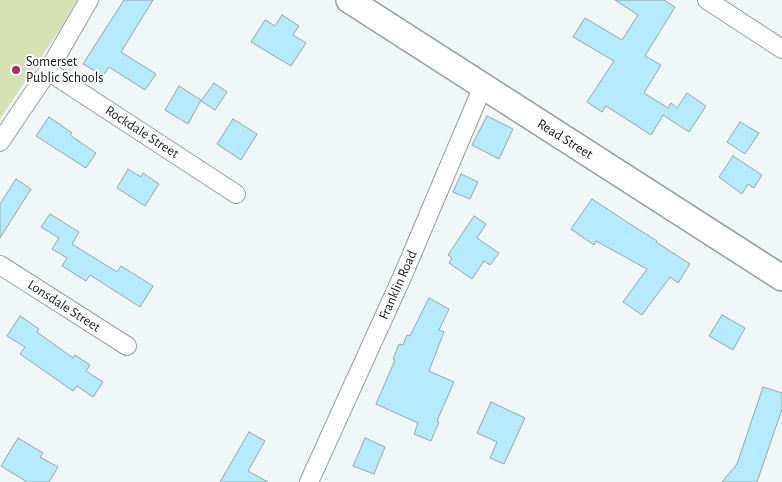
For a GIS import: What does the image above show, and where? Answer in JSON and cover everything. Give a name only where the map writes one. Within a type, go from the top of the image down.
[{"type":"main road","name":"Read Street","points":[[354,2],[782,278]]},
{"type":"street","points":[[0,142],[48,71],[89,0]]},
{"type":"street","points":[[706,0],[782,50]]},
{"type":"street","name":"Rockdale Street","points":[[48,71],[236,194]]},
{"type":"street","name":"Franklin Road","points":[[309,482],[403,275],[482,86]]},
{"type":"street","name":"Lonsdale Street","points":[[0,265],[127,346]]},
{"type":"green space","name":"Somerset Public Schools","points":[[0,0],[77,0],[65,22],[0,119]]},
{"type":"building","points":[[124,0],[153,0],[121,52],[156,74],[145,90],[109,67],[103,76],[83,64]]},
{"type":"building","points":[[615,0],[664,0],[675,7],[645,56],[661,65],[644,93],[668,108],[671,103],[677,108],[687,93],[706,106],[689,132],[663,115],[651,135],[606,106],[602,112],[587,102],[614,61],[573,37],[585,18],[622,40],[638,15]]},
{"type":"building","points":[[282,15],[299,26],[293,35],[306,43],[291,66],[251,42],[265,20],[275,26]]},
{"type":"building","points":[[214,83],[227,92],[215,110],[201,101]]},
{"type":"building","points":[[179,86],[201,100],[188,124],[165,110]]},
{"type":"building","points":[[487,116],[513,129],[499,159],[472,145]]},
{"type":"building","points":[[49,117],[72,133],[70,135],[96,153],[86,168],[36,136]]},
{"type":"building","points":[[233,119],[257,134],[241,160],[217,144]]},
{"type":"building","points":[[740,122],[759,133],[745,154],[727,142]]},
{"type":"building","points":[[733,156],[762,175],[754,188],[748,184],[742,194],[719,177]]},
{"type":"building","points":[[128,169],[141,177],[143,173],[159,184],[145,206],[117,188]]},
{"type":"building","points":[[461,174],[478,182],[470,199],[453,192]]},
{"type":"building","points":[[16,179],[31,189],[0,238],[0,204]]},
{"type":"building","points":[[592,199],[690,264],[678,283],[670,277],[642,315],[623,302],[647,269],[596,241],[594,245],[571,229]]},
{"type":"building","points":[[50,214],[79,232],[72,244],[117,272],[121,266],[153,286],[140,307],[90,275],[86,281],[62,266],[67,258],[52,249],[59,238],[41,227]]},
{"type":"building","points":[[474,216],[486,224],[477,238],[499,253],[490,265],[484,261],[472,279],[449,263],[452,258],[448,255]]},
{"type":"building","points":[[429,298],[449,309],[439,330],[444,332],[429,371],[454,382],[437,421],[439,422],[431,441],[414,434],[418,423],[376,404],[395,360],[393,359],[399,344],[403,345],[407,335],[410,336]]},
{"type":"building","points":[[722,315],[745,328],[733,350],[709,336]]},
{"type":"building","points":[[20,316],[39,329],[37,332],[73,358],[75,355],[90,365],[86,371],[103,382],[93,397],[77,386],[73,391],[20,354],[25,347],[7,336]]},
{"type":"building","points":[[763,387],[782,393],[782,409],[757,482],[722,482],[737,464]]},
{"type":"building","points":[[491,402],[525,418],[504,464],[490,458],[497,442],[477,433]]},
{"type":"building","points":[[249,432],[265,441],[248,471],[268,482],[220,482]]},
{"type":"building","points":[[18,438],[43,453],[40,457],[58,467],[49,482],[27,482],[1,466]]},
{"type":"building","points":[[365,438],[385,447],[374,474],[353,466]]},
{"type":"place","name":"Somerset Public Schools","points":[[16,70]]}]
